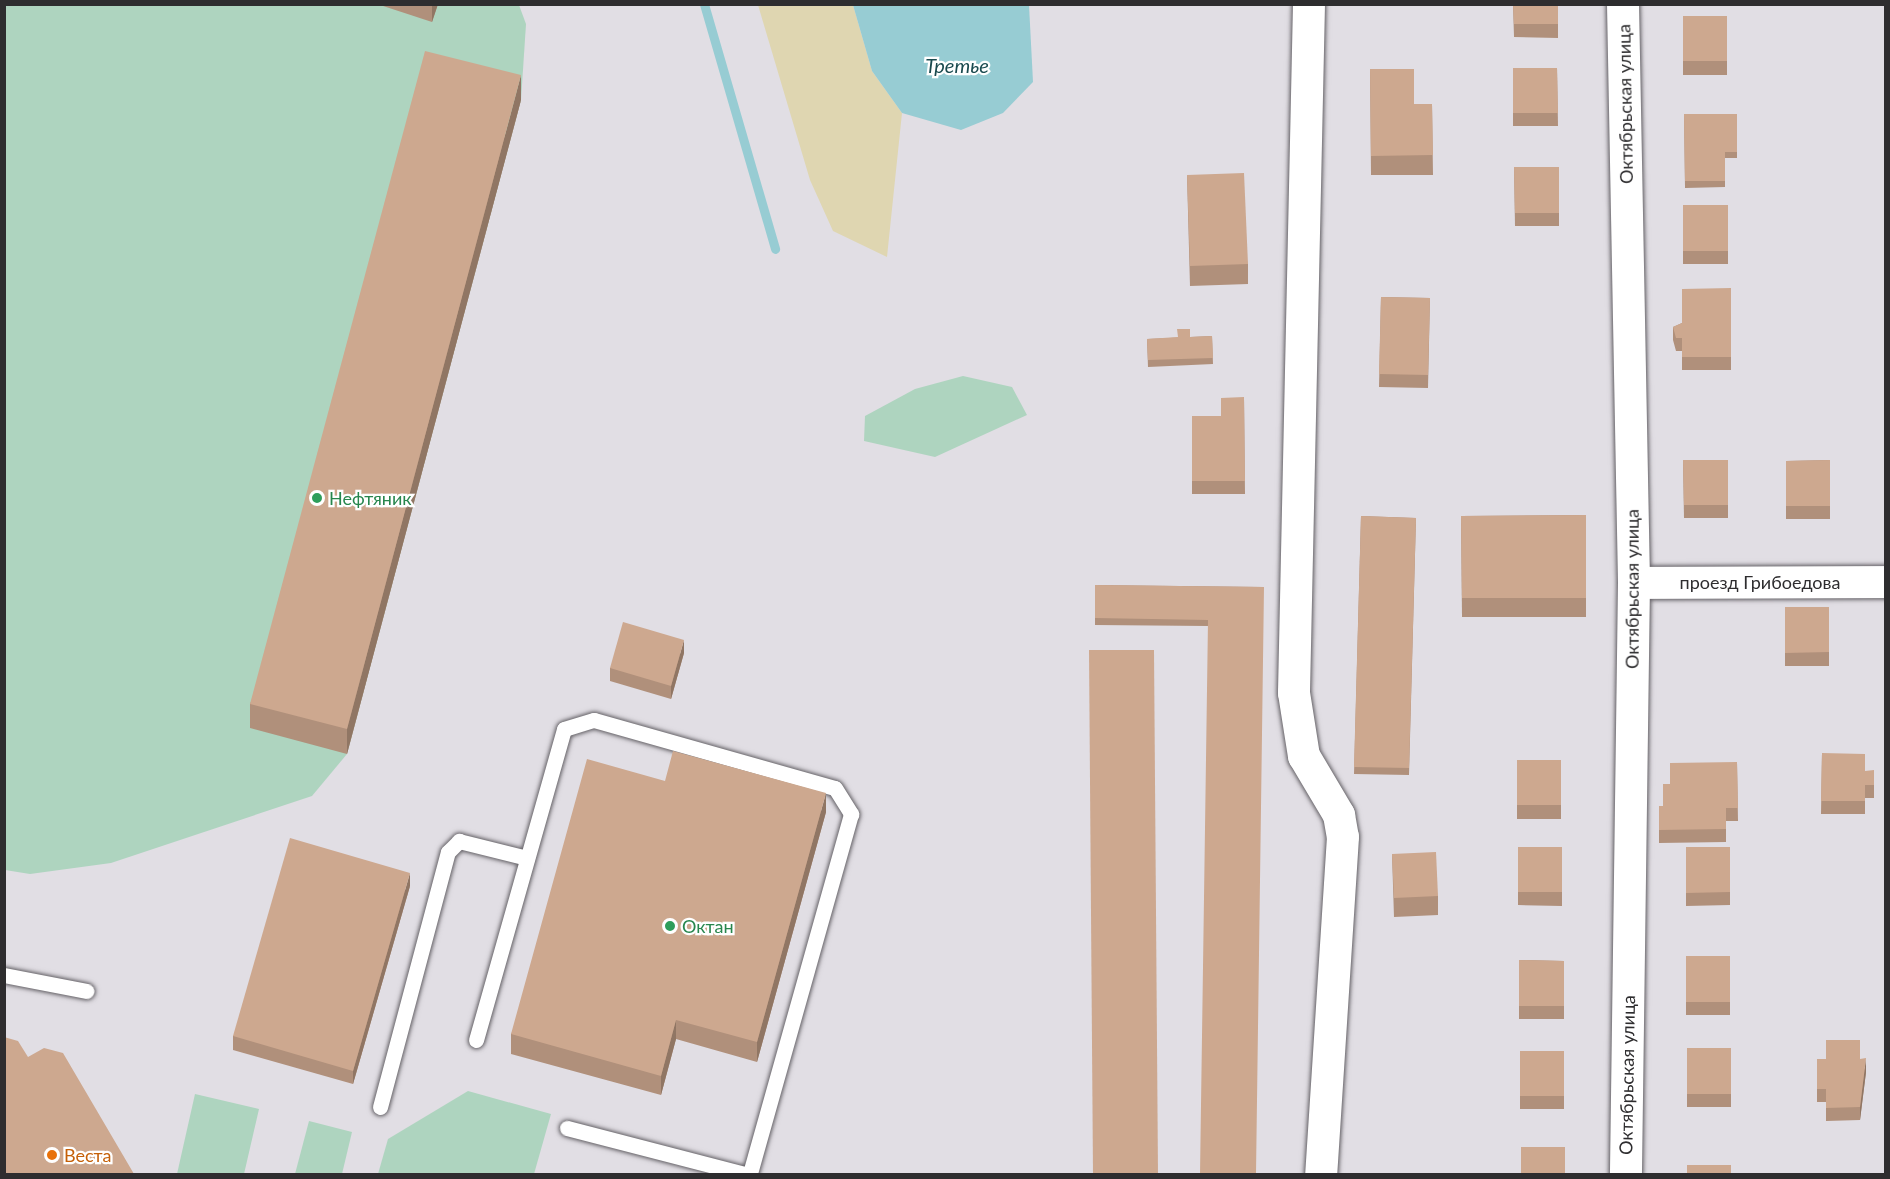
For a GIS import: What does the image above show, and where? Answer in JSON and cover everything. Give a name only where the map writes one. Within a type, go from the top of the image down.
[{"type":"street","points":[[1309,4],[1294,693],[1304,756],[1339,814],[1343,837],[1321,1174]]},
{"type":"street","name":"Октябрьская улица","points":[[1623,4],[1634,583],[1626,1174]]},
{"type":"street","name":"проезд Грибоедова","points":[[1634,583],[1886,582]]},
{"type":"lane","points":[[476,1040],[564,729],[594,720],[835,788],[851,814],[750,1174]]},
{"type":"lane","points":[[380,1107],[448,852],[459,841],[527,858]]},
{"type":"lane","points":[[4,975],[86,991]]},
{"type":"lane","points":[[567,1128],[745,1174]]},
{"type":"green space","name":"Нефтяник","points":[[5,5],[519,5],[526,24],[521,100],[347,754],[312,796],[111,863],[30,874],[5,870]]},
{"type":"green space","points":[[963,376],[1012,387],[1027,415],[935,457],[864,441],[865,416],[915,389]]},
{"type":"green space","points":[[468,1091],[551,1114],[534,1174],[378,1174],[388,1139]]},
{"type":"green space","points":[[195,1094],[259,1109],[244,1174],[177,1174]]},
{"type":"green space","points":[[309,1121],[352,1132],[342,1174],[295,1174]]},
{"type":"sand","points":[[758,5],[853,5],[872,71],[902,113],[887,257],[833,231],[810,180]]},
{"type":"water","name":"Третье","points":[[853,5],[1029,5],[1033,82],[1003,113],[961,130],[902,113],[872,71]]},
{"type":"building","points":[[1513,4],[1558,4],[1558,24],[1514,24]]},
{"type":"building","points":[[1683,16],[1727,16],[1727,61],[1683,61]]},
{"type":"building","points":[[425,51],[521,75],[347,729],[250,704]]},
{"type":"building","points":[[1513,68],[1557,68],[1558,113],[1513,113]]},
{"type":"building","points":[[1370,69],[1414,69],[1414,104],[1432,104],[1433,155],[1371,156]]},
{"type":"building","points":[[1684,114],[1737,114],[1737,152],[1725,152],[1725,181],[1685,181]]},
{"type":"building","points":[[1514,167],[1559,167],[1559,213],[1515,213]]},
{"type":"building","points":[[1244,173],[1248,264],[1190,266],[1187,175]]},
{"type":"building","points":[[1683,205],[1728,205],[1728,251],[1683,251]]},
{"type":"building","points":[[1731,288],[1731,357],[1682,357],[1682,338],[1676,338],[1673,327],[1682,323],[1682,289]]},
{"type":"building","points":[[1381,297],[1430,298],[1428,375],[1379,374]]},
{"type":"building","points":[[1177,329],[1190,329],[1190,337],[1212,336],[1213,358],[1148,360],[1147,339],[1178,337]]},
{"type":"building","points":[[1244,397],[1245,481],[1192,481],[1192,416],[1221,416],[1221,398]]},
{"type":"building","points":[[1683,460],[1728,460],[1728,505],[1684,505]]},
{"type":"building","points":[[1830,460],[1830,506],[1786,506],[1786,461]]},
{"type":"building","points":[[1586,515],[1586,598],[1462,598],[1461,516]]},
{"type":"building","points":[[1361,516],[1416,518],[1409,768],[1354,767]]},
{"type":"building","points":[[1095,585],[1264,587],[1256,1174],[1200,1174],[1208,620],[1095,618]]},
{"type":"building","points":[[1785,607],[1829,607],[1829,652],[1785,653]]},
{"type":"building","points":[[623,622],[684,640],[671,686],[610,668]]},
{"type":"building","points":[[1089,650],[1154,650],[1158,1174],[1093,1174]]},
{"type":"building","name":"Октан","points":[[673,751],[826,793],[757,1042],[676,1020],[661,1076],[511,1034],[587,759],[665,781]]},
{"type":"building","points":[[1822,753],[1865,754],[1865,771],[1874,770],[1874,785],[1865,785],[1865,801],[1821,801]]},
{"type":"building","points":[[1517,760],[1561,760],[1561,805],[1517,805]]},
{"type":"building","points":[[1737,762],[1738,808],[1726,808],[1726,829],[1659,830],[1659,806],[1663,806],[1663,784],[1670,784],[1670,763]]},
{"type":"building","points":[[290,838],[410,873],[353,1071],[233,1036]]},
{"type":"building","points":[[1518,847],[1562,847],[1562,892],[1518,892]]},
{"type":"building","points":[[1686,847],[1730,847],[1730,892],[1686,893]]},
{"type":"building","points":[[1436,852],[1438,896],[1394,898],[1392,854]]},
{"type":"building","points":[[1686,956],[1730,956],[1730,1002],[1686,1002]]},
{"type":"building","points":[[1519,960],[1564,961],[1564,1006],[1519,1006]]},
{"type":"building","points":[[4,1037],[18,1041],[28,1057],[44,1048],[63,1053],[134,1174],[4,1174]]},
{"type":"building","points":[[1826,1040],[1860,1040],[1860,1059],[1866,1058],[1860,1107],[1826,1108],[1826,1089],[1817,1089],[1817,1059],[1826,1059]]},
{"type":"building","points":[[1687,1048],[1731,1048],[1731,1094],[1687,1094]]},
{"type":"building","points":[[1520,1051],[1564,1051],[1564,1096],[1520,1096]]},
{"type":"building","points":[[1521,1147],[1565,1147],[1565,1174],[1521,1174]]},
{"type":"building","points":[[1687,1165],[1731,1165],[1731,1174],[1687,1174]]},
{"type":"waterway","points":[[704,4],[775,249]]},
{"type":"place","name":"Нефтяник","points":[[317,498]]},
{"type":"place","name":"Октан","points":[[670,926]]},
{"type":"place","name":"Веста","points":[[52,1155]]}]
